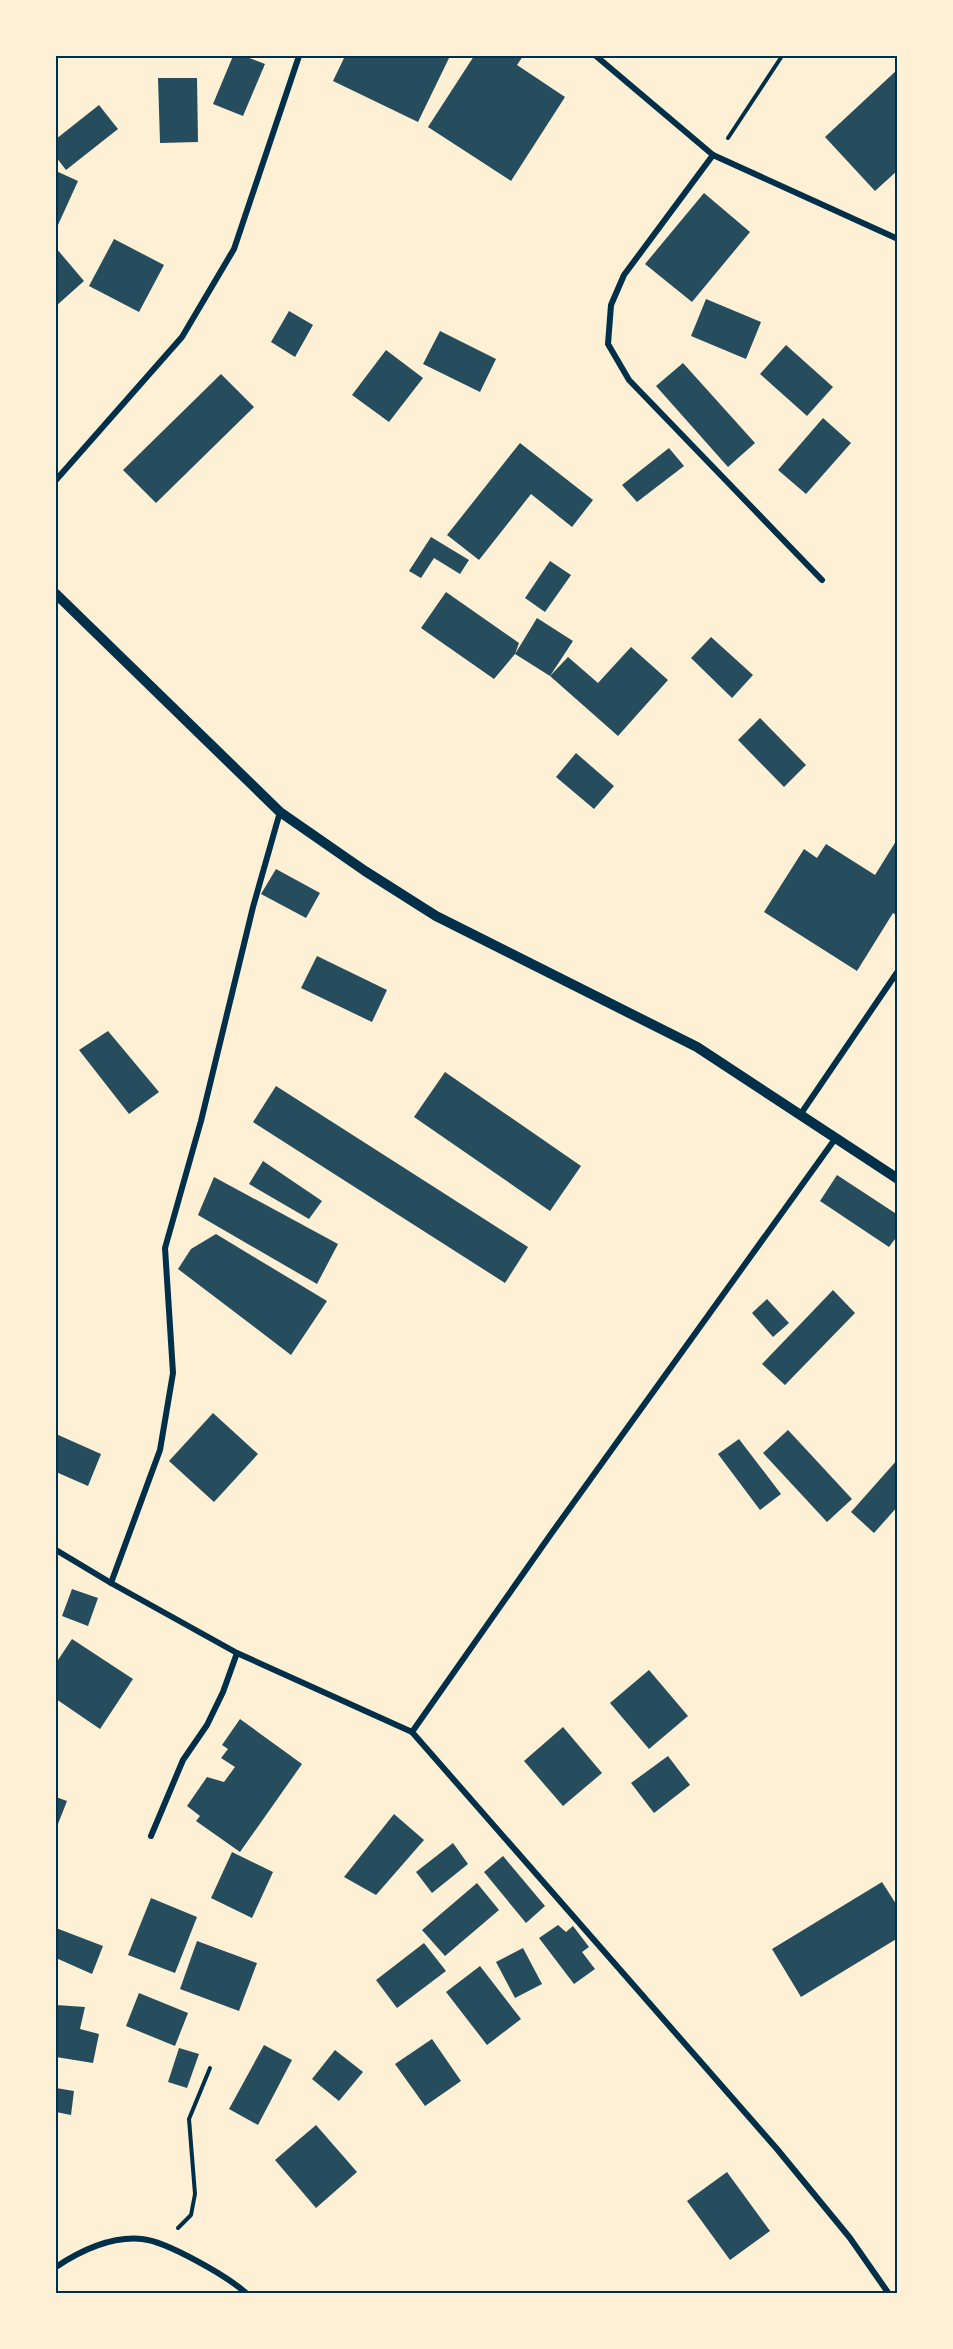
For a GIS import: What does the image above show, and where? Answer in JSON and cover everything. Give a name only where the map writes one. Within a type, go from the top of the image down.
[{"type":"street","points":[[56,480],[182,337],[234,249],[299,56]]},
{"type":"street","points":[[596,56],[713,155],[897,239]]},
{"type":"street","points":[[713,155],[624,275],[611,305],[608,344],[629,380],[822,580]]},
{"type":"street","points":[[56,594],[280,812],[365,871],[436,916],[697,1047],[897,1179]]},
{"type":"street","points":[[111,1583],[160,1450],[173,1373],[165,1248],[201,1121],[280,812]]},
{"type":"street","points":[[800,1115],[897,971]]},
{"type":"street","points":[[412,1732],[551,1533],[835,1138]]},
{"type":"street","points":[[56,1550],[237,1653],[412,1732],[777,2149],[850,2238],[889,2294]]},
{"type":"street","points":[[152,1836],[183,1760],[207,1725],[224,1692],[237,1653]]},
{"type":"street","points":[[56,2267],[71,2257],[109,2241],[143,2239],[184,2254],[225,2277],[247,2294]]},
{"type":"path","points":[[713,155],[732,134],[782,56]]},
{"type":"path","points":[[160,2245],[191,2215],[195,2194],[189,2119],[210,2068]]},
{"type":"building","points":[[233,56],[244,56],[265,64],[243,116],[213,104]]},
{"type":"building","points":[[345,56],[450,56],[418,122],[333,81]]},
{"type":"building","points":[[474,56],[523,56],[517,65],[565,97],[511,181],[428,127]]},
{"type":"building","points":[[898,69],[898,170],[875,191],[825,137]]},
{"type":"building","points":[[158,78],[197,78],[198,142],[160,143]]},
{"type":"building","points":[[99,105],[118,129],[66,170],[56,157],[56,139]]},
{"type":"building","points":[[56,171],[78,181],[58,225],[56,224]]},
{"type":"building","points":[[704,193],[750,232],[692,302],[645,264]]},
{"type":"building","points":[[114,239],[164,265],[139,312],[89,286]]},
{"type":"building","points":[[56,248],[84,281],[56,306]]},
{"type":"building","points":[[706,299],[761,322],[746,359],[691,336]]},
{"type":"building","points":[[289,311],[313,325],[295,357],[271,342]]},
{"type":"building","points":[[440,331],[496,359],[480,392],[423,364]]},
{"type":"building","points":[[786,345],[833,387],[807,416],[760,374]]},
{"type":"building","points":[[386,350],[423,378],[389,422],[352,395]]},
{"type":"building","points":[[683,363],[755,443],[728,467],[656,386]]},
{"type":"building","points":[[221,374],[254,407],[156,503],[123,470]]},
{"type":"building","points":[[823,418],[851,443],[806,494],[778,470]]},
{"type":"building","points":[[520,443],[593,500],[572,527],[531,494],[479,560],[447,535]]},
{"type":"building","points":[[669,448],[684,466],[637,502],[622,485]]},
{"type":"building","points":[[431,537],[469,560],[460,574],[434,558],[421,578],[409,571]]},
{"type":"building","points":[[550,561],[571,575],[545,612],[525,598]]},
{"type":"building","points":[[446,592],[519,643],[515,654],[494,679],[421,628]]},
{"type":"building","points":[[537,618],[573,641],[550,676],[515,654]]},
{"type":"building","points":[[711,637],[753,675],[732,698],[691,658]]},
{"type":"building","points":[[631,647],[668,680],[618,736],[550,676],[568,657],[598,683]]},
{"type":"building","points":[[760,718],[806,765],[784,787],[738,740]]},
{"type":"building","points":[[576,753],[614,786],[594,809],[556,777]]},
{"type":"building","points":[[898,838],[898,916],[893,913],[857,971],[764,912],[804,849],[817,858],[826,844],[875,875]]},
{"type":"building","points":[[276,869],[320,893],[306,918],[261,894]]},
{"type":"building","points":[[317,956],[387,990],[372,1022],[301,988]]},
{"type":"building","points":[[108,1031],[159,1092],[129,1114],[79,1050]]},
{"type":"building","points":[[445,1072],[581,1166],[550,1211],[414,1117]]},
{"type":"building","points":[[276,1086],[528,1247],[505,1283],[253,1122]]},
{"type":"building","points":[[263,1161],[322,1201],[309,1219],[249,1184]]},
{"type":"building","points":[[837,1175],[898,1215],[898,1235],[889,1247],[820,1201]]},
{"type":"building","points":[[214,1177],[338,1244],[317,1284],[198,1215]]},
{"type":"building","points":[[216,1234],[327,1301],[291,1355],[178,1269],[191,1249]]},
{"type":"building","points":[[833,1290],[855,1313],[785,1385],[762,1364]]},
{"type":"building","points":[[767,1299],[789,1323],[773,1337],[752,1313]]},
{"type":"building","points":[[213,1413],[258,1454],[214,1502],[169,1461]]},
{"type":"building","points":[[788,1430],[852,1499],[827,1522],[763,1453]]},
{"type":"building","points":[[56,1434],[101,1454],[88,1486],[56,1472]]},
{"type":"building","points":[[739,1439],[781,1494],[760,1510],[718,1454]]},
{"type":"building","points":[[898,1459],[898,1506],[874,1533],[851,1512]]},
{"type":"building","points":[[72,1589],[98,1598],[88,1626],[62,1616]]},
{"type":"building","points":[[72,1639],[133,1679],[100,1729],[56,1699],[56,1663]]},
{"type":"building","points":[[649,1670],[688,1716],[649,1749],[610,1703]]},
{"type":"building","points":[[240,1719],[302,1764],[240,1852],[196,1821],[200,1816],[187,1806],[207,1777],[224,1782],[235,1767],[221,1758],[228,1749],[222,1745]]},
{"type":"building","points":[[563,1727],[602,1773],[563,1806],[524,1761]]},
{"type":"building","points":[[668,1756],[690,1785],[654,1813],[631,1783]]},
{"type":"building","points":[[56,1797],[67,1801],[56,1829]]},
{"type":"building","points":[[394,1814],[424,1840],[376,1895],[344,1877]]},
{"type":"building","points":[[453,1843],[468,1864],[432,1893],[416,1872]]},
{"type":"building","points":[[232,1852],[273,1872],[252,1918],[211,1898]]},
{"type":"building","points":[[503,1856],[545,1906],[526,1923],[484,1872]]},
{"type":"building","points":[[882,1882],[898,1907],[898,1938],[801,1997],[772,1949]]},
{"type":"building","points":[[477,1883],[499,1910],[445,1956],[422,1930]]},
{"type":"building","points":[[151,1898],[197,1917],[175,1973],[128,1955]]},
{"type":"building","points":[[558,1925],[566,1932],[573,1926],[589,1947],[582,1952],[595,1969],[574,1984],[539,1938]]},
{"type":"building","points":[[56,1928],[103,1946],[92,1974],[56,1958]]},
{"type":"building","points":[[197,1941],[257,1963],[239,2011],[180,1989]]},
{"type":"building","points":[[424,1943],[446,1971],[397,2008],[376,1980]]},
{"type":"building","points":[[523,1948],[542,1984],[515,1998],[496,1962]]},
{"type":"building","points":[[480,1966],[521,2019],[487,2045],[446,1992]]},
{"type":"building","points":[[139,1993],[188,2013],[175,2046],[126,2026]]},
{"type":"building","points":[[56,2005],[85,2007],[80,2029],[99,2034],[93,2063],[56,2057]]},
{"type":"building","points":[[432,2039],[461,2081],[425,2106],[395,2064]]},
{"type":"building","points":[[264,2045],[292,2060],[258,2125],[229,2109]]},
{"type":"building","points":[[179,2048],[199,2054],[187,2088],[168,2082]]},
{"type":"building","points":[[335,2050],[363,2072],[339,2101],[312,2079]]},
{"type":"building","points":[[56,2088],[74,2091],[71,2115],[56,2112]]},
{"type":"building","points":[[316,2125],[357,2172],[316,2208],[275,2160]]},
{"type":"building","points":[[727,2172],[770,2231],[730,2260],[687,2201]]}]
